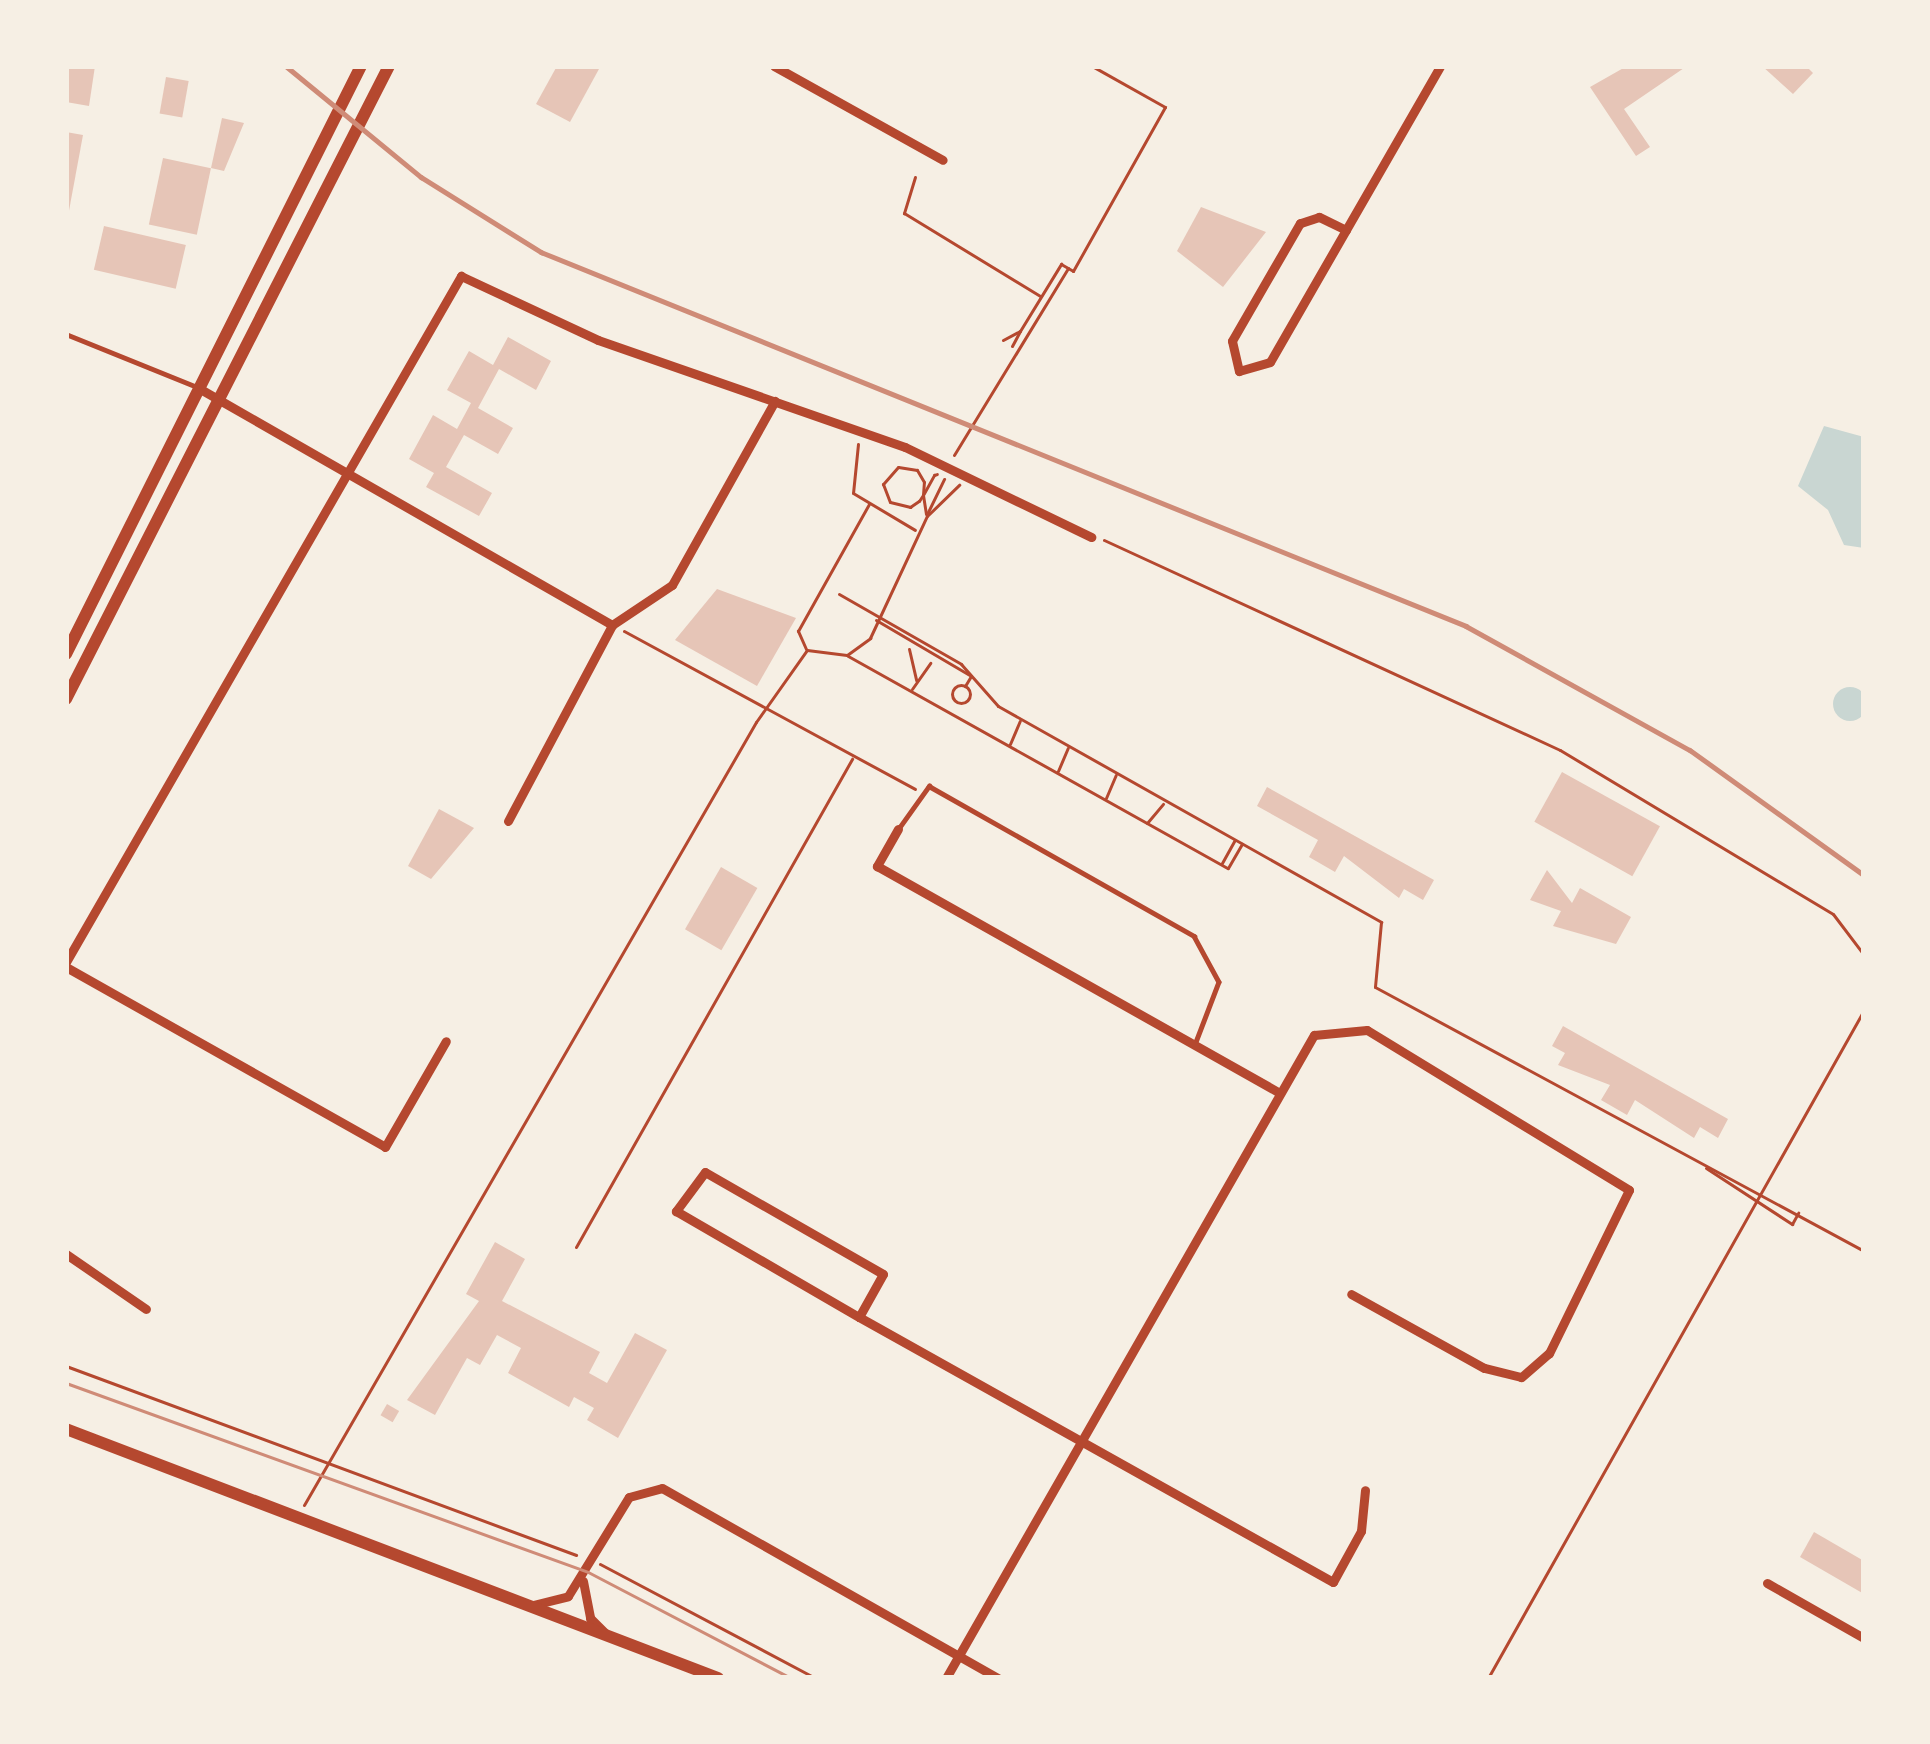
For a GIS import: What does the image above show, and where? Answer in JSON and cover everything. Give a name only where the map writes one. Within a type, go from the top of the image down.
[{"type":"main road","points":[[66,654],[362,66]]},
{"type":"main road","points":[[66,698],[386,71]]},
{"type":"main road","points":[[66,1429],[718,1678]]},
{"type":"street","points":[[774,66],[943,160]]},
{"type":"street","points":[[1346,230],[1319,217],[1300,223],[1230,346],[1239,371],[1267,366],[1346,230],[1440,66]]},
{"type":"street","points":[[446,1041],[385,1147],[66,964],[461,276],[598,340],[862,431],[1091,537]]},
{"type":"street","points":[[202,390],[612,625]]},
{"type":"street","points":[[508,821],[612,625],[672,585],[775,401]]},
{"type":"street","points":[[898,829],[877,866],[1278,1092]]},
{"type":"street","points":[[946,1678],[1309,1040],[1360,1028],[1607,1167],[1630,1190],[1549,1353],[1521,1377],[1351,1294]]},
{"type":"street","points":[[859,1317],[883,1274],[705,1172],[676,1210],[859,1317],[1333,1582],[1361,1531],[1365,1490]]},
{"type":"street","points":[[66,1254],[146,1309]]},
{"type":"street","points":[[522,1604],[552,1605],[584,1581],[629,1497],[662,1488],[998,1678]]},
{"type":"street","points":[[584,1581],[590,1618],[608,1636]]},
{"type":"street","points":[[1767,1583],[1864,1638]]},
{"type":"lane","points":[[66,334],[202,390]]},
{"type":"lane","points":[[898,829],[919,791],[933,788],[1203,943],[1220,982],[1195,1045]]},
{"type":"path","points":[[927,515],[923,495],[923,478],[898,467],[883,488],[896,507],[923,495],[1069,268],[1165,107],[1092,66]]},
{"type":"path","points":[[915,177],[904,213],[1042,296]]},
{"type":"path","points":[[1012,346],[1042,296],[1069,268]]},
{"type":"path","points":[[1003,340],[1020,331]]},
{"type":"path","points":[[998,378],[1001,364]]},
{"type":"path","points":[[862,431],[851,488],[918,532]]},
{"type":"path","points":[[927,515],[946,508],[965,475]]},
{"type":"path","points":[[847,655],[876,620],[944,480]]},
{"type":"path","points":[[807,650],[797,631],[869,504]]},
{"type":"path","points":[[1091,537],[1560,750],[1833,914],[1864,955]]},
{"type":"path","points":[[839,594],[910,647],[971,676]]},
{"type":"path","points":[[876,620],[971,676],[1021,719],[1382,922],[1375,987],[1864,1251]]},
{"type":"path","points":[[612,625],[852,759],[919,791]]},
{"type":"path","points":[[910,647],[917,681]]},
{"type":"path","points":[[807,650],[847,655],[1222,865]]},
{"type":"path","points":[[299,1519],[325,1458],[807,650]]},
{"type":"path","points":[[911,691],[932,660]]},
{"type":"path","points":[[956,702],[952,691],[965,686],[971,676]]},
{"type":"path","points":[[950,712],[956,702],[968,698],[965,686]]},
{"type":"path","points":[[1009,746],[1021,719]]},
{"type":"path","points":[[1057,773],[1069,746]]},
{"type":"path","points":[[576,1247],[852,759]]},
{"type":"path","points":[[1105,800],[1117,773]]},
{"type":"path","points":[[1147,824],[1164,803]]},
{"type":"path","points":[[1222,865],[1236,839]]},
{"type":"path","points":[[1222,865],[1243,843]]},
{"type":"path","points":[[1488,1678],[1864,1010]]},
{"type":"path","points":[[1705,1167],[1792,1225],[1798,1213]]},
{"type":"path","points":[[66,1366],[325,1458],[586,1559]]},
{"type":"path","points":[[600,1564],[815,1678]]},
{"type":"shaded area","points":[[1824,426],[1864,437],[1864,548],[1844,545],[1828,510],[1798,486]]},
{"type":"shaded area","points":[[1850,687],[1862,692],[1867,704],[1862,716],[1850,721],[1838,716],[1833,704],[1838,692]]},
{"type":"building","points":[[66,66],[95,66],[89,106],[66,102]]},
{"type":"building","points":[[557,66],[599,69],[570,122],[536,104]]},
{"type":"building","points":[[1627,66],[1687,66],[1624,109],[1650,147],[1636,156],[1590,87]]},
{"type":"building","points":[[1762,66],[1806,66],[1813,73],[1793,94]]},
{"type":"building","points":[[166,77],[189,81],[182,117],[160,113]]},
{"type":"building","points":[[222,118],[244,123],[224,171],[211,168]]},
{"type":"building","points":[[66,132],[83,135],[68,216],[66,215]]},
{"type":"building","points":[[163,158],[211,168],[197,235],[149,225]]},
{"type":"building","points":[[1201,207],[1266,232],[1223,287],[1177,251]]},
{"type":"building","points":[[104,226],[186,245],[176,289],[94,270]]},
{"type":"building","points":[[508,337],[551,361],[536,390],[499,369],[478,408],[513,428],[498,454],[464,435],[446,467],[492,493],[479,516],[426,487],[434,473],[409,459],[433,415],[457,429],[471,403],[447,390],[469,351],[493,365]]},
{"type":"building","points":[[717,589],[796,618],[757,686],[675,640]]},
{"type":"building","points":[[1562,772],[1660,826],[1632,876],[1534,822]]},
{"type":"building","points":[[1267,787],[1434,880],[1423,900],[1404,889],[1399,898],[1344,856],[1335,872],[1309,857],[1318,840],[1257,806]]},
{"type":"building","points":[[439,809],[474,828],[431,879],[408,866]]},
{"type":"building","points":[[721,867],[757,888],[721,950],[685,929]]},
{"type":"building","points":[[1547,870],[1572,903],[1580,888],[1631,917],[1616,944],[1553,926],[1561,911],[1530,900]]},
{"type":"building","points":[[1563,1026],[1728,1119],[1718,1138],[1700,1127],[1694,1138],[1635,1100],[1627,1115],[1601,1100],[1610,1085],[1558,1065],[1565,1053],[1552,1046]]},
{"type":"building","points":[[495,1242],[525,1259],[502,1301],[600,1352],[589,1373],[607,1383],[635,1333],[667,1350],[618,1438],[587,1420],[594,1408],[574,1397],[569,1407],[508,1373],[521,1348],[497,1335],[480,1365],[467,1358],[435,1415],[407,1400],[479,1301],[466,1294]]},
{"type":"building","points":[[387,1404],[399,1411],[393,1422],[381,1415]]},
{"type":"building","points":[[1814,1532],[1864,1561],[1864,1594],[1800,1557]]},
{"type":"tram line","points":[[66,1383],[588,1572],[791,1678]]},
{"type":"railway","points":[[286,66],[421,177],[541,252],[1466,626],[1690,750],[1864,875]]}]
